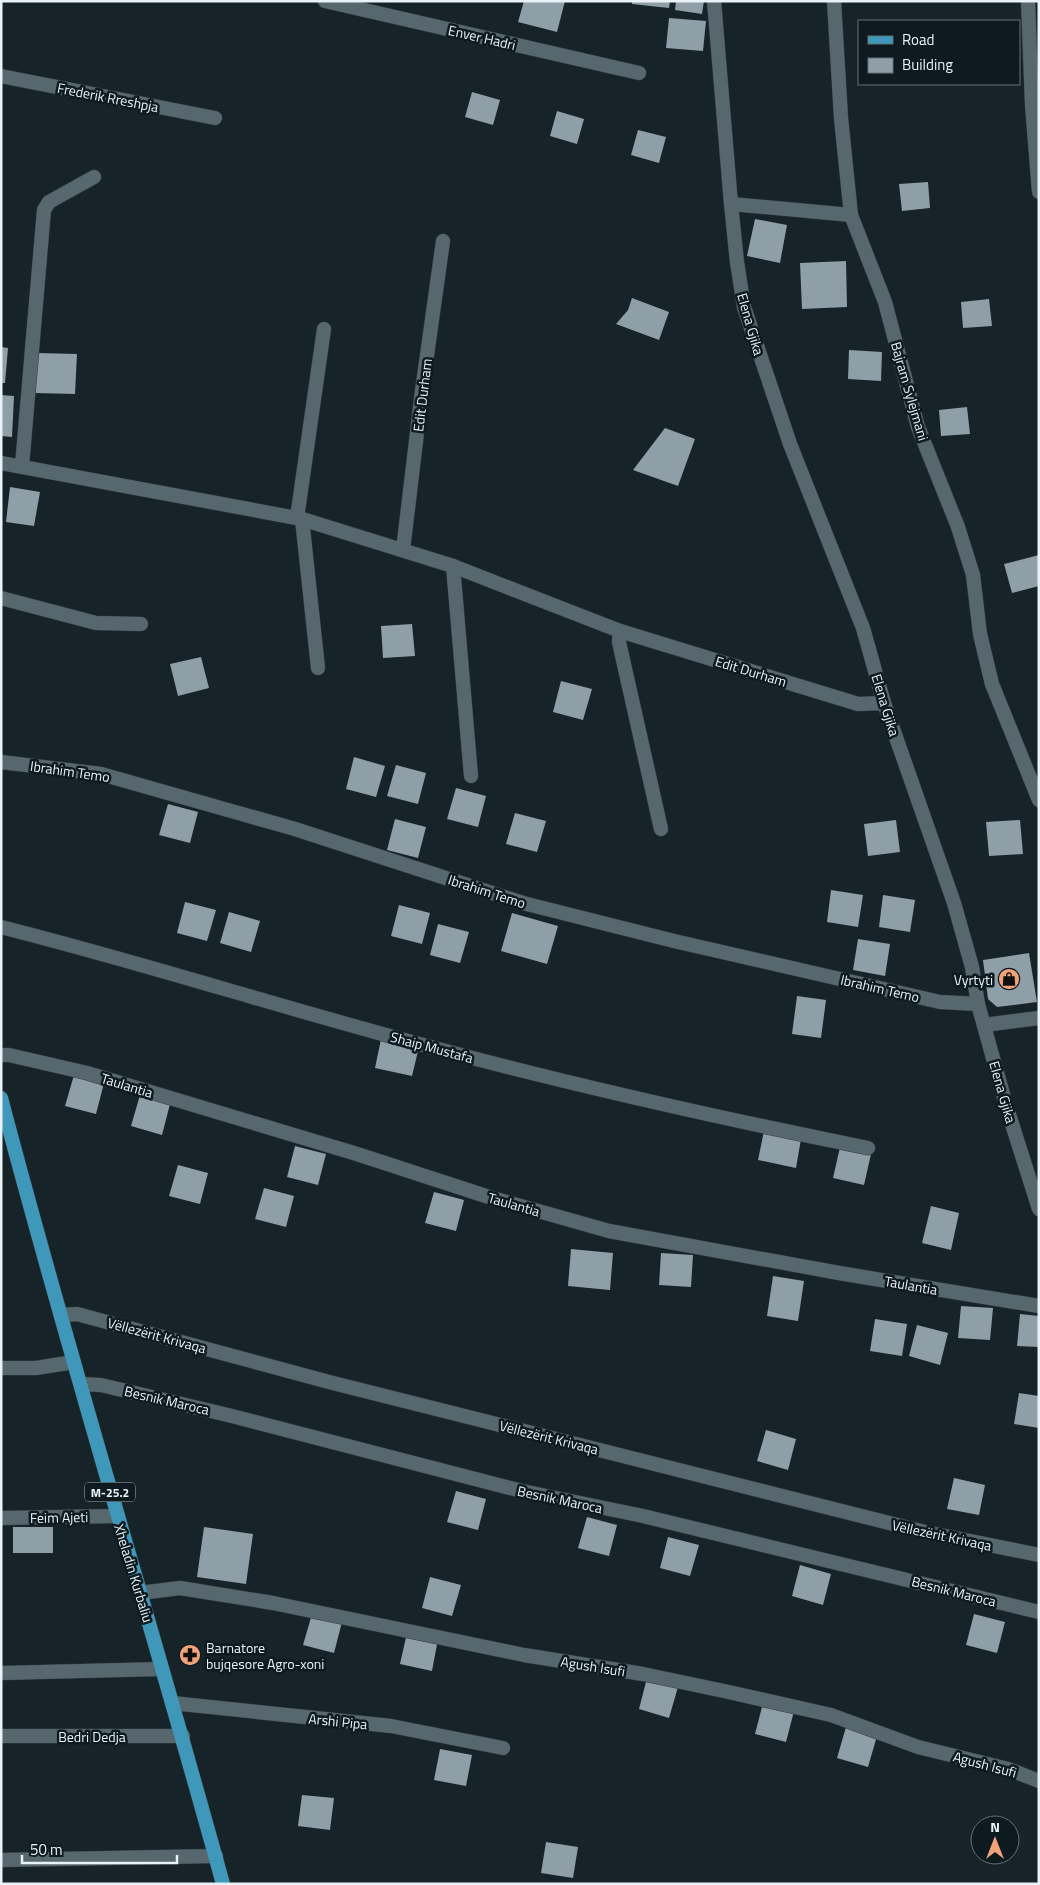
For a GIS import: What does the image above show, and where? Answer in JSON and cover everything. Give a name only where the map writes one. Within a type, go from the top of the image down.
[{"type":"main road","name":"Xheladin Kurbaliu","points":[[1,1098],[117,1516],[183,1736],[223,1884]]},
{"type":"street","name":"Enver Hadri","points":[[325,1],[639,73]]},
{"type":"street","name":"Elena Gjika","points":[[714,1],[730,204],[744,307],[790,444],[863,628],[884,703],[954,903],[972,967],[978,1004],[1006,1105],[1039,1209]]},
{"type":"street","name":"Bajram Sylejmani","points":[[834,1],[841,118],[851,215],[886,302],[918,427],[958,527],[973,575],[980,634],[992,684],[1039,800]]},
{"type":"street","points":[[1028,1],[1032,105],[1039,192]]},
{"type":"street","name":"Frederik Rreshpja","points":[[1,76],[215,118]]},
{"type":"street","points":[[22,466],[44,210],[49,202],[94,178]]},
{"type":"street","points":[[730,204],[851,215]]},
{"type":"street","name":"Edit Durham","points":[[403,550],[442,241]]},
{"type":"street","points":[[318,668],[299,519],[324,329]]},
{"type":"street","name":"Edit Durham","points":[[1,462],[299,519],[453,566],[620,631],[858,704],[884,703]]},
{"type":"street","points":[[453,566],[471,776]]},
{"type":"street","points":[[1,598],[96,623],[141,624]]},
{"type":"street","points":[[620,631],[619,642],[660,829]]},
{"type":"street","name":"Ibrahim Temo","points":[[1,762],[101,774],[295,829],[523,903],[940,1002],[978,1004]]},
{"type":"street","name":"Shaip Mustafa","points":[[1,927],[76,946],[437,1049],[710,1116],[868,1148]]},
{"type":"street","points":[[984,1025],[1039,1018]]},
{"type":"street","name":"Taulantia","points":[[1,1055],[88,1073],[357,1154],[492,1198],[609,1231],[839,1273],[1039,1306]]},
{"type":"street","name":"Vëllezërit Krivaqa","points":[[61,1316],[77,1314],[329,1382],[925,1532],[1039,1555]]},
{"type":"street","points":[[1,1368],[36,1368],[74,1362]]},
{"type":"street","name":"Besnik Maroca","points":[[81,1384],[101,1385],[195,1407],[522,1491],[643,1516],[1039,1612]]},
{"type":"street","name":"Feim Ajeti","points":[[1,1518],[117,1516]]},
{"type":"street","name":"Agush Isufi","points":[[140,1593],[180,1588],[199,1591],[273,1603],[524,1655],[643,1674],[831,1715],[918,1747],[1008,1769],[1039,1780]]},
{"type":"street","points":[[1,1673],[162,1669]]},
{"type":"street","name":"Arshi Pipa","points":[[172,1702],[391,1726],[503,1748]]},
{"type":"street","name":"Bedri Dedja","points":[[1,1736],[183,1736]]},
{"type":"street","points":[[1,1860],[216,1856]]},
{"type":"building","points":[[524,1],[565,1],[557,32],[518,22]]},
{"type":"building","points":[[632,1],[670,1],[669,8],[632,4]]},
{"type":"building","points":[[676,1],[704,1],[702,14],[675,10]]},
{"type":"building","points":[[669,18],[706,21],[703,51],[666,48]]},
{"type":"building","points":[[472,92],[500,100],[493,125],[465,117]]},
{"type":"building","points":[[557,111],[584,119],[577,144],[550,136]]},
{"type":"building","points":[[638,130],[666,137],[659,163],[631,155]]},
{"type":"building","points":[[928,182],[930,208],[902,211],[899,184]]},
{"type":"building","points":[[755,219],[787,225],[780,263],[747,256]]},
{"type":"building","points":[[846,261],[847,307],[802,309],[800,263]]},
{"type":"building","points":[[632,298],[669,312],[659,340],[616,324],[628,310]]},
{"type":"building","points":[[989,299],[992,326],[963,328],[961,302]]},
{"type":"building","points":[[1,347],[8,348],[5,383],[1,383]]},
{"type":"building","points":[[849,350],[882,352],[881,381],[848,379]]},
{"type":"building","points":[[38,353],[77,354],[75,394],[35,393]]},
{"type":"building","points":[[1,395],[14,396],[12,437],[1,436]]},
{"type":"building","points":[[967,407],[970,434],[941,436],[939,410]]},
{"type":"building","points":[[665,428],[695,439],[678,486],[633,470]]},
{"type":"building","points":[[10,487],[40,492],[34,526],[6,522]]},
{"type":"building","points":[[1039,555],[1039,586],[1012,593],[1004,564]]},
{"type":"building","points":[[412,624],[415,656],[383,658],[381,626]]},
{"type":"building","points":[[201,657],[209,688],[178,696],[170,664]]},
{"type":"building","points":[[561,681],[592,689],[583,720],[553,712]]},
{"type":"building","points":[[354,757],[385,766],[376,797],[346,789]]},
{"type":"building","points":[[396,765],[426,773],[418,804],[387,796]]},
{"type":"building","points":[[456,788],[486,796],[478,827],[447,819]]},
{"type":"building","points":[[168,804],[198,812],[190,843],[159,835]]},
{"type":"building","points":[[515,813],[546,821],[537,852],[506,844]]},
{"type":"building","points":[[395,819],[426,827],[418,858],[387,850]]},
{"type":"building","points":[[896,820],[900,852],[868,856],[864,824]]},
{"type":"building","points":[[1020,820],[1023,854],[989,856],[986,822]]},
{"type":"building","points":[[831,890],[863,895],[858,927],[827,922]]},
{"type":"building","points":[[883,895],[915,900],[910,932],[879,927]]},
{"type":"building","points":[[185,902],[216,910],[207,941],[177,933]]},
{"type":"building","points":[[399,905],[430,913],[422,944],[391,936]]},
{"type":"building","points":[[229,912],[260,921],[251,952],[220,943]]},
{"type":"building","points":[[512,913],[558,926],[547,964],[501,951]]},
{"type":"building","points":[[438,924],[469,932],[460,963],[430,955]]},
{"type":"building","points":[[858,939],[890,944],[885,976],[853,970]]},
{"type":"building","name":"Vyrtyti","points":[[1029,953],[1037,1002],[997,1007],[988,999],[983,960]]},
{"type":"building","points":[[797,996],[826,1000],[821,1038],[792,1034]]},
{"type":"building","points":[[381,1039],[419,1047],[412,1076],[375,1068]]},
{"type":"building","points":[[74,1075],[104,1083],[96,1114],[65,1106]]},
{"type":"building","points":[[140,1095],[170,1104],[162,1135],[131,1126]]},
{"type":"building","points":[[764,1131],[801,1139],[796,1168],[758,1160]]},
{"type":"building","points":[[295,1146],[326,1154],[318,1185],[287,1177]]},
{"type":"building","points":[[840,1147],[871,1154],[864,1185],[833,1178]]},
{"type":"building","points":[[178,1165],[208,1173],[200,1204],[169,1196]]},
{"type":"building","points":[[264,1188],[294,1196],[286,1227],[255,1219]]},
{"type":"building","points":[[434,1192],[464,1200],[456,1231],[425,1223]]},
{"type":"building","points":[[931,1206],[959,1213],[951,1250],[922,1243]]},
{"type":"building","points":[[571,1249],[613,1253],[610,1290],[568,1286]]},
{"type":"building","points":[[661,1253],[693,1255],[691,1287],[659,1285]]},
{"type":"building","points":[[773,1276],[804,1281],[798,1321],[767,1316]]},
{"type":"building","points":[[961,1306],[993,1308],[990,1340],[958,1338]]},
{"type":"building","points":[[1020,1314],[1039,1316],[1039,1347],[1017,1346]]},
{"type":"building","points":[[875,1319],[907,1324],[902,1356],[870,1351]]},
{"type":"building","points":[[917,1325],[948,1333],[940,1365],[909,1356]]},
{"type":"building","points":[[1019,1393],[1039,1396],[1039,1428],[1014,1424]]},
{"type":"building","points":[[766,1430],[796,1439],[788,1470],[757,1461]]},
{"type":"building","points":[[954,1478],[985,1485],[979,1515],[947,1509]]},
{"type":"building","points":[[456,1491],[486,1499],[478,1530],[447,1522]]},
{"type":"building","points":[[587,1517],[617,1525],[609,1556],[578,1548]]},
{"type":"building","points":[[13,1527],[53,1527],[53,1553],[13,1553]]},
{"type":"building","points":[[204,1527],[253,1534],[246,1584],[197,1577]]},
{"type":"building","points":[[668,1537],[699,1545],[690,1576],[660,1568]]},
{"type":"building","points":[[800,1565],[831,1574],[823,1605],[792,1596]]},
{"type":"building","points":[[430,1577],[461,1585],[452,1616],[422,1608]]},
{"type":"building","points":[[312,1614],[342,1622],[334,1653],[303,1645]]},
{"type":"building","points":[[974,1614],[1005,1622],[997,1653],[966,1645]]},
{"type":"building","points":[[407,1633],[438,1639],[432,1671],[400,1664]]},
{"type":"building","points":[[647,1678],[678,1687],[669,1718],[639,1709]]},
{"type":"building","points":[[763,1703],[794,1711],[786,1742],[755,1734]]},
{"type":"building","points":[[846,1727],[877,1736],[868,1767],[837,1758]]},
{"type":"building","points":[[440,1749],[472,1755],[466,1786],[434,1780]]},
{"type":"building","points":[[302,1795],[334,1798],[330,1830],[298,1826]]},
{"type":"building","points":[[546,1842],[578,1847],[573,1878],[541,1873]]},
{"type":"place","name":"Vyrtyti","points":[[1009,979]]},
{"type":"place","name":"Barnatore bujqesore Agro-xoni","points":[[190,1655]]}]
